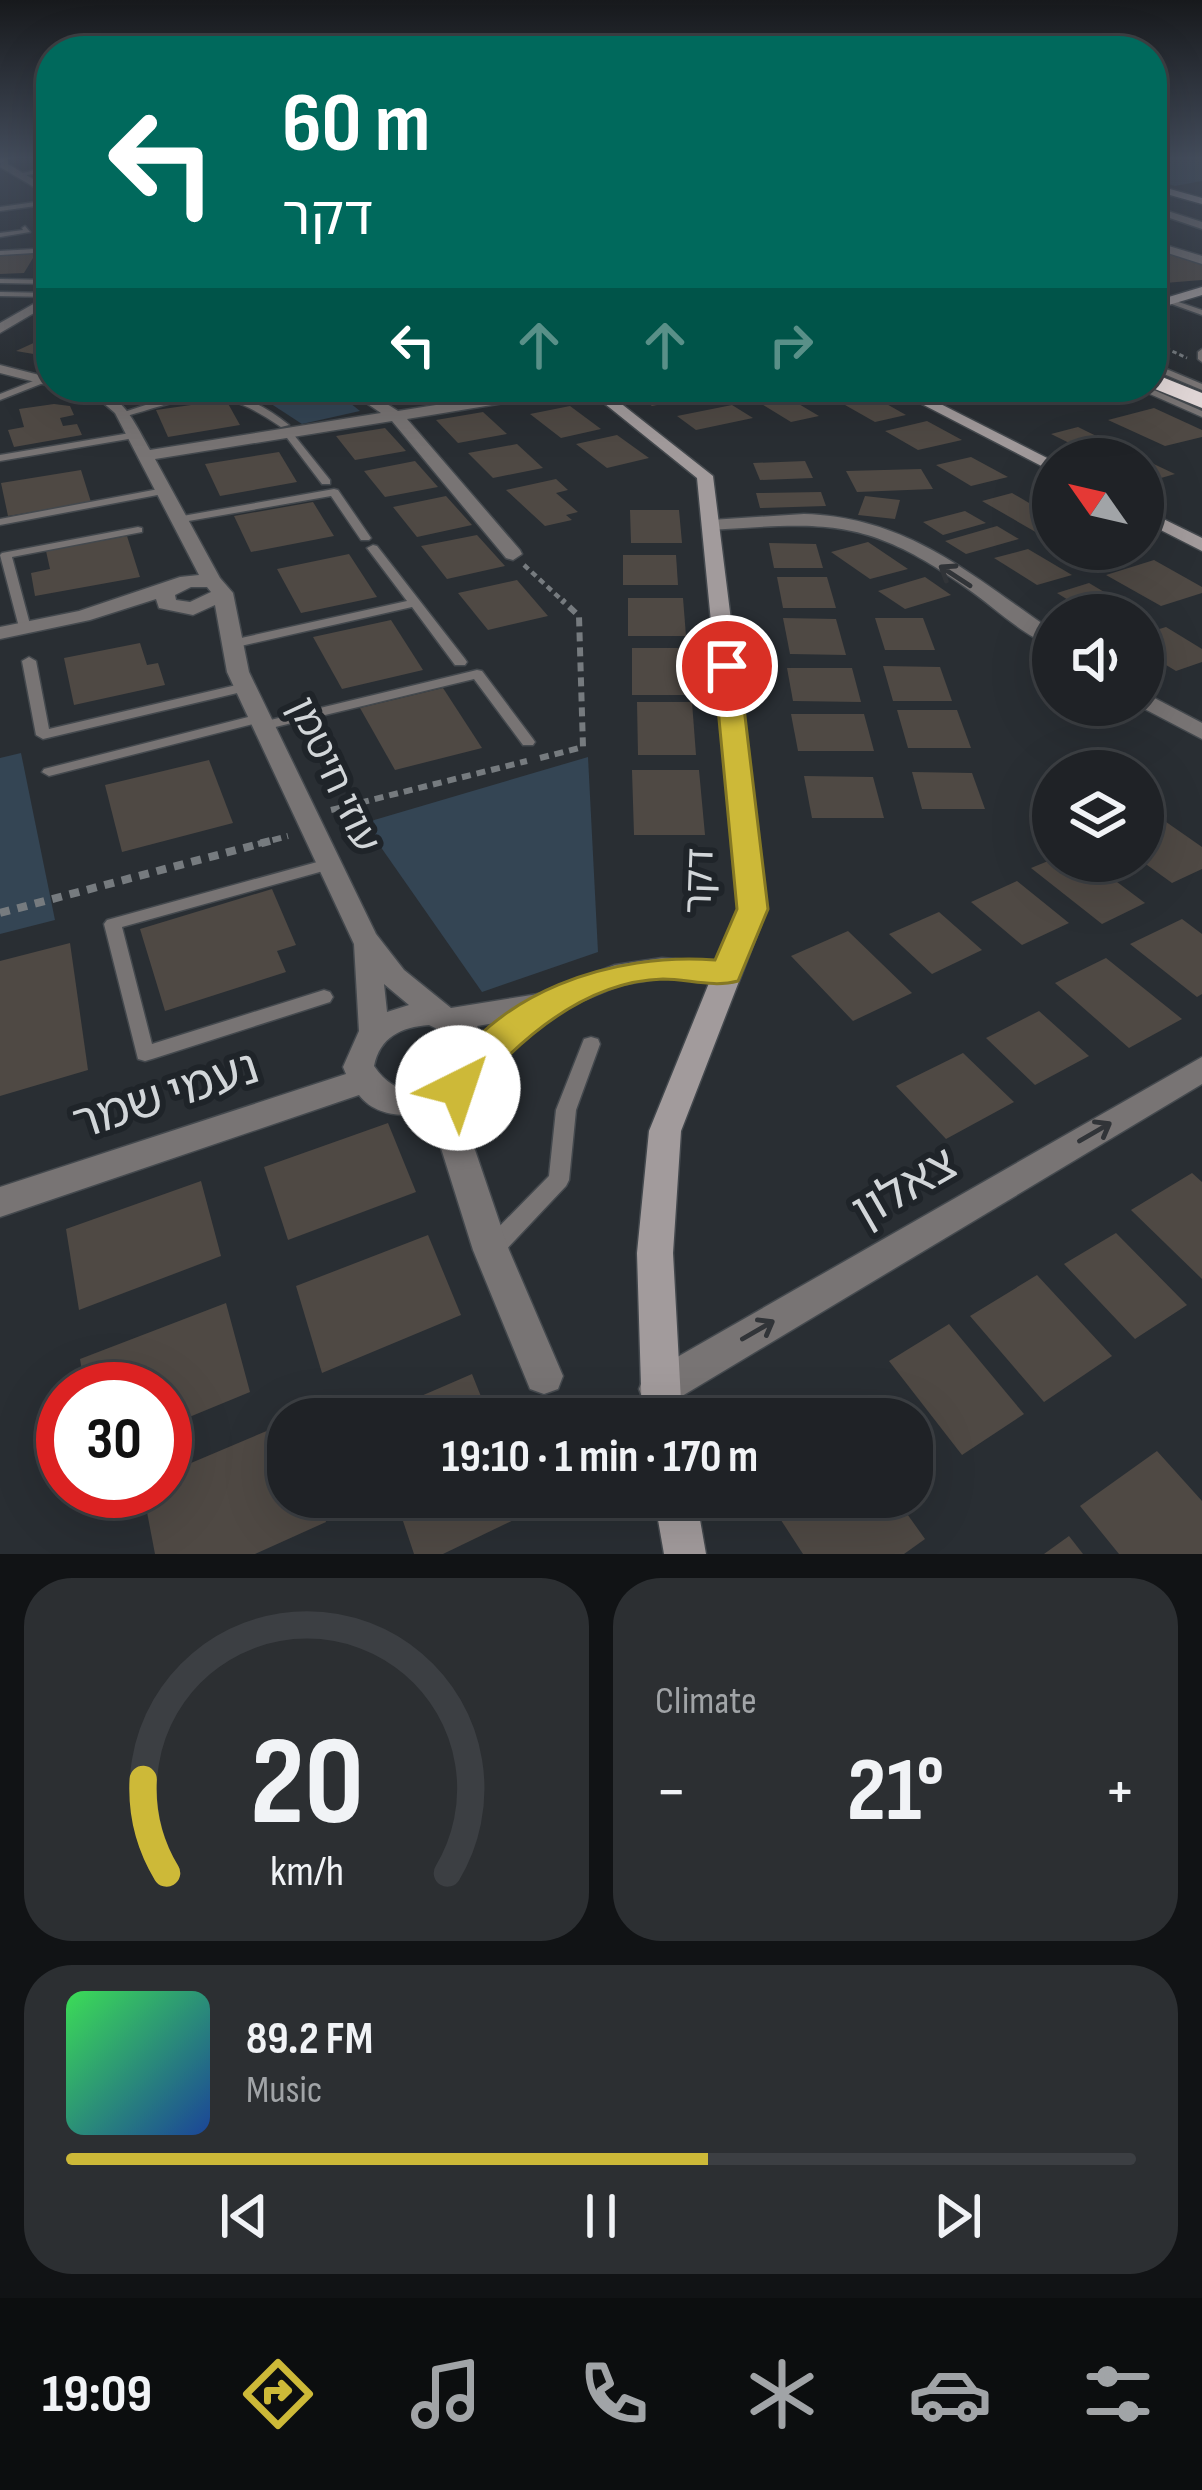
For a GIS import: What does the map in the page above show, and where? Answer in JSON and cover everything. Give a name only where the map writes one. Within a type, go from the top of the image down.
[{"type":"highway","points":[[1167,360],[1202,375]]},
{"type":"highway","points":[[1167,386],[1202,401]]},
{"type":"street","points":[[1167,232],[1189,230]]},
{"type":"street","points":[[1176,232],[1202,240]]},
{"type":"street","points":[[1167,249],[1202,260]]},
{"type":"street","points":[[1167,295],[1202,287]]},
{"type":"street","points":[[1167,296],[1202,287]]},
{"type":"street","points":[[0,333],[36,308]]},
{"type":"street","points":[[0,333],[36,315]]},
{"type":"street","points":[[3,370],[36,377]]},
{"type":"street","points":[[0,633],[177,597],[204,606],[218,587],[187,543],[148,454],[112,402]]},
{"type":"street","points":[[373,402],[395,416],[513,554]]},
{"type":"street","points":[[148,454],[285,428],[483,402]]},
{"type":"street","name":"דקר","points":[[611,402],[705,476],[753,909],[665,1131],[656,1253],[660,1398]]},
{"type":"street","points":[[925,402],[1032,456]]},
{"type":"street","points":[[711,525],[807,519],[863,525],[904,542],[1032,626]]},
{"type":"street","points":[[1164,525],[1202,544]]},
{"type":"street","points":[[177,597],[188,558],[187,543]]},
{"type":"street","name":"עוזי חיטמן","points":[[218,587],[245,687],[308,830],[364,938],[394,977],[446,1018]]},
{"type":"street","points":[[177,597],[232,644]]},
{"type":"street","points":[[1164,711],[1202,732]]},
{"type":"street","name":"עוזי חיטמן","points":[[364,938],[374,1033]]},
{"type":"street","points":[[556,1000],[446,1018],[399,1017],[374,1033],[360,1052],[363,1081],[388,1100],[424,1102],[441,1097],[509,1032],[556,1000],[615,975],[662,968],[726,973]]},
{"type":"street","points":[[446,1018],[475,1046],[471,1069]]},
{"type":"street","name":"צאלון","points":[[670,1398],[1202,1069]]},
{"type":"street","name":"נעמי שמר","points":[[0,1202],[363,1081]]},
{"type":"street","points":[[441,1097],[491,1250],[544,1376]]},
{"type":"street","points":[[679,1518],[685,1554]]},
{"type":"lane","points":[[0,235],[27,230]]},
{"type":"lane","points":[[0,253],[36,251]]},
{"type":"lane","points":[[0,281],[36,282]]},
{"type":"lane","points":[[0,294],[36,296]]},
{"type":"lane","points":[[1167,301],[1202,313]]},
{"type":"lane","points":[[1167,372],[1202,387]]},
{"type":"lane","points":[[0,397],[36,385]]},
{"type":"lane","points":[[1167,399],[1202,415]]},
{"type":"lane","points":[[123,414],[169,402]]},
{"type":"lane","points":[[253,402],[285,428],[326,482]]},
{"type":"lane","points":[[0,458],[136,435]]},
{"type":"lane","points":[[0,522],[164,491]]},
{"type":"lane","points":[[176,520],[334,492],[460,662]]},
{"type":"lane","points":[[25,628],[6,555],[138,530]]},
{"type":"lane","points":[[232,644],[415,603]]},
{"type":"lane","points":[[29,661],[43,735],[245,687]]},
{"type":"lane","points":[[49,772],[478,674],[528,742]]},
{"type":"lane","points":[[324,997],[145,1054],[113,924],[328,864]]},
{"type":"lane","points":[[491,1250],[559,1180],[566,1110],[591,1044]]},
{"type":"path","points":[[1167,346],[1202,357]]},
{"type":"path","points":[[0,913],[308,830]]},
{"type":"shaded area","points":[[268,402],[349,402],[360,411],[302,424]]},
{"type":"shaded area","points":[[21,753],[55,920],[0,934],[0,758]]},
{"type":"shaded area","points":[[588,757],[598,952],[482,992],[364,823]]},
{"type":"building","points":[[1167,250],[1202,261],[1202,280],[1167,283]]},
{"type":"building","points":[[36,253],[24,273],[0,274],[0,255]]},
{"type":"building","points":[[36,342],[36,354],[16,351]]},
{"type":"building","points":[[227,402],[240,425],[168,437],[156,410]]},
{"type":"building","points":[[795,402],[819,416],[791,422],[760,403]]},
{"type":"building","points":[[840,402],[883,402],[906,415],[875,422]]},
{"type":"building","points":[[732,405],[753,418],[696,430],[677,416]]},
{"type":"building","points":[[70,406],[74,415],[60,418],[63,426],[77,424],[82,435],[14,447],[8,430],[24,427],[19,409]]},
{"type":"building","points":[[570,406],[601,429],[561,438],[530,414]]},
{"type":"building","points":[[1154,408],[1202,430],[1202,437],[1165,446],[1164,438],[1147,438],[1108,420]]},
{"type":"building","points":[[483,412],[507,434],[458,443],[436,420]]},
{"type":"building","points":[[927,421],[962,440],[918,450],[885,431]]},
{"type":"building","points":[[1078,427],[1100,438],[1059,438],[1051,434]]},
{"type":"building","points":[[385,428],[406,451],[355,460],[336,436]]},
{"type":"building","points":[[617,435],[649,458],[607,468],[576,444]]},
{"type":"building","points":[[517,444],[543,468],[493,478],[468,453]]},
{"type":"building","points":[[279,452],[297,482],[220,496],[205,464]]},
{"type":"building","points":[[971,457],[1008,477],[971,486],[936,465]]},
{"type":"building","points":[[415,461],[438,487],[385,497],[364,471]]},
{"type":"building","points":[[805,461],[813,478],[760,480],[753,463]]},
{"type":"building","points":[[921,469],[933,489],[857,492],[846,471]]},
{"type":"building","points":[[81,470],[91,502],[8,516],[1,483]]},
{"type":"building","points":[[556,479],[568,490],[556,493],[578,512],[566,515],[572,520],[545,526],[506,490]]},
{"type":"building","points":[[821,492],[826,506],[760,508],[756,493]]},
{"type":"building","points":[[1012,493],[1032,505],[1032,530],[982,501]]},
{"type":"building","points":[[446,496],[472,525],[417,537],[393,507]]},
{"type":"building","points":[[865,496],[900,500],[895,519],[858,515]]},
{"type":"building","points":[[313,502],[334,536],[251,552],[234,516]]},
{"type":"building","points":[[630,510],[679,510],[682,543],[631,543]]},
{"type":"building","points":[[965,511],[986,523],[943,535],[923,522]]},
{"type":"building","points":[[997,526],[1019,539],[966,554],[945,541]]},
{"type":"building","points":[[477,535],[505,566],[447,579],[421,546]]},
{"type":"building","points":[[127,536],[140,577],[35,596],[31,573],[50,569],[46,551]]},
{"type":"building","points":[[868,542],[908,569],[870,579],[831,552]]},
{"type":"building","points":[[769,543],[816,544],[823,568],[774,568]]},
{"type":"building","points":[[1028,549],[1032,570],[1064,570],[1072,575],[1037,585],[994,558]]},
{"type":"building","points":[[349,554],[377,597],[301,613],[277,569]]},
{"type":"building","points":[[623,555],[676,555],[678,585],[623,585]]},
{"type":"building","points":[[1164,566],[1202,587],[1202,593],[1164,605],[1164,594],[1140,594],[1106,575],[1122,570],[1164,570]]},
{"type":"building","points":[[777,577],[827,577],[836,608],[783,608]]},
{"type":"building","points":[[925,577],[951,595],[905,609],[878,591]]},
{"type":"building","points":[[517,580],[548,616],[488,630],[458,593]]},
{"type":"building","points":[[1089,583],[1108,594],[1059,594]]},
{"type":"building","points":[[628,598],[683,598],[686,636],[628,636]]},
{"type":"building","points":[[783,618],[836,619],[846,655],[790,654]]},
{"type":"building","points":[[875,618],[923,618],[935,650],[885,650]]},
{"type":"building","points":[[391,620],[423,670],[342,689],[313,637]]},
{"type":"building","points":[[1164,628],[1202,649],[1202,662],[1176,671],[1164,664]]},
{"type":"building","points":[[140,643],[147,665],[158,663],[165,685],[74,705],[64,658]]},
{"type":"building","points":[[632,648],[687,648],[691,695],[632,695]]},
{"type":"building","points":[[883,666],[940,667],[952,701],[893,701]]},
{"type":"building","points":[[787,668],[852,668],[861,702],[793,701]]},
{"type":"building","points":[[443,688],[482,748],[395,770],[360,708]]},
{"type":"building","points":[[637,702],[692,702],[696,755],[638,755]]},
{"type":"building","points":[[897,710],[957,710],[971,748],[908,748]]},
{"type":"building","points":[[791,714],[864,714],[874,751],[798,751]]},
{"type":"building","points":[[209,760],[233,823],[122,852],[105,785]]},
{"type":"building","points":[[632,770],[699,770],[705,835],[634,835]]},
{"type":"building","points":[[912,772],[972,773],[985,809],[922,809]]},
{"type":"building","points":[[804,776],[873,777],[884,818],[812,818]]},
{"type":"building","points":[[1164,820],[1202,847],[1202,869],[1172,883],[1164,877]]},
{"type":"building","points":[[1017,881],[1069,923],[1022,945],[971,902]]},
{"type":"building","points":[[1049,882],[1117,882],[1145,903],[1102,924]]},
{"type":"building","points":[[272,889],[296,945],[277,951],[286,972],[165,1011],[140,929]]},
{"type":"building","points":[[939,912],[982,950],[932,974],[889,934]]},
{"type":"building","points":[[1182,919],[1202,934],[1202,994],[1197,997],[1130,944]]},
{"type":"building","points":[[848,931],[912,993],[853,1021],[791,956]]},
{"type":"building","points":[[70,943],[88,1070],[0,1096],[0,961]]},
{"type":"building","points":[[1106,958],[1182,1019],[1129,1048],[1055,983]]},
{"type":"building","points":[[1039,1011],[1089,1056],[1035,1085],[986,1038]]},
{"type":"building","points":[[963,1053],[1014,1102],[946,1139],[896,1086]]},
{"type":"building","points":[[388,1123],[416,1192],[288,1240],[264,1167]]},
{"type":"building","points":[[1192,1173],[1202,1182],[1202,1279],[1131,1210]]},
{"type":"building","points":[[201,1181],[221,1256],[79,1310],[66,1229]]},
{"type":"building","points":[[1116,1233],[1187,1305],[1135,1339],[1064,1264]]},
{"type":"building","points":[[428,1235],[461,1315],[322,1373],[296,1286]]},
{"type":"building","points":[[1037,1275],[1112,1356],[1044,1402],[970,1316]]},
{"type":"building","points":[[226,1303],[250,1392],[192,1416],[192,1362],[80,1359]]},
{"type":"building","points":[[949,1324],[1024,1414],[962,1455],[933,1418],[933,1398],[918,1398],[889,1361]]},
{"type":"building","points":[[472,1374],[482,1398],[417,1398]]},
{"type":"building","points":[[267,1431],[267,1518],[325,1518],[326,1522],[255,1554],[155,1554],[148,1518],[192,1518],[192,1463]]},
{"type":"building","points":[[1157,1451],[1202,1501],[1202,1554],[1119,1554],[1080,1506]]},
{"type":"building","points":[[402,1518],[518,1518],[443,1554],[414,1554]]},
{"type":"building","points":[[780,1518],[910,1518],[925,1539],[904,1554],[803,1554]]},
{"type":"building","points":[[1069,1536],[1083,1554],[1044,1554]]},
{"type":"route","points":[[458,1088],[494,1045],[556,1000],[615,975],[662,968],[726,973],[753,909],[727,666]]}]
